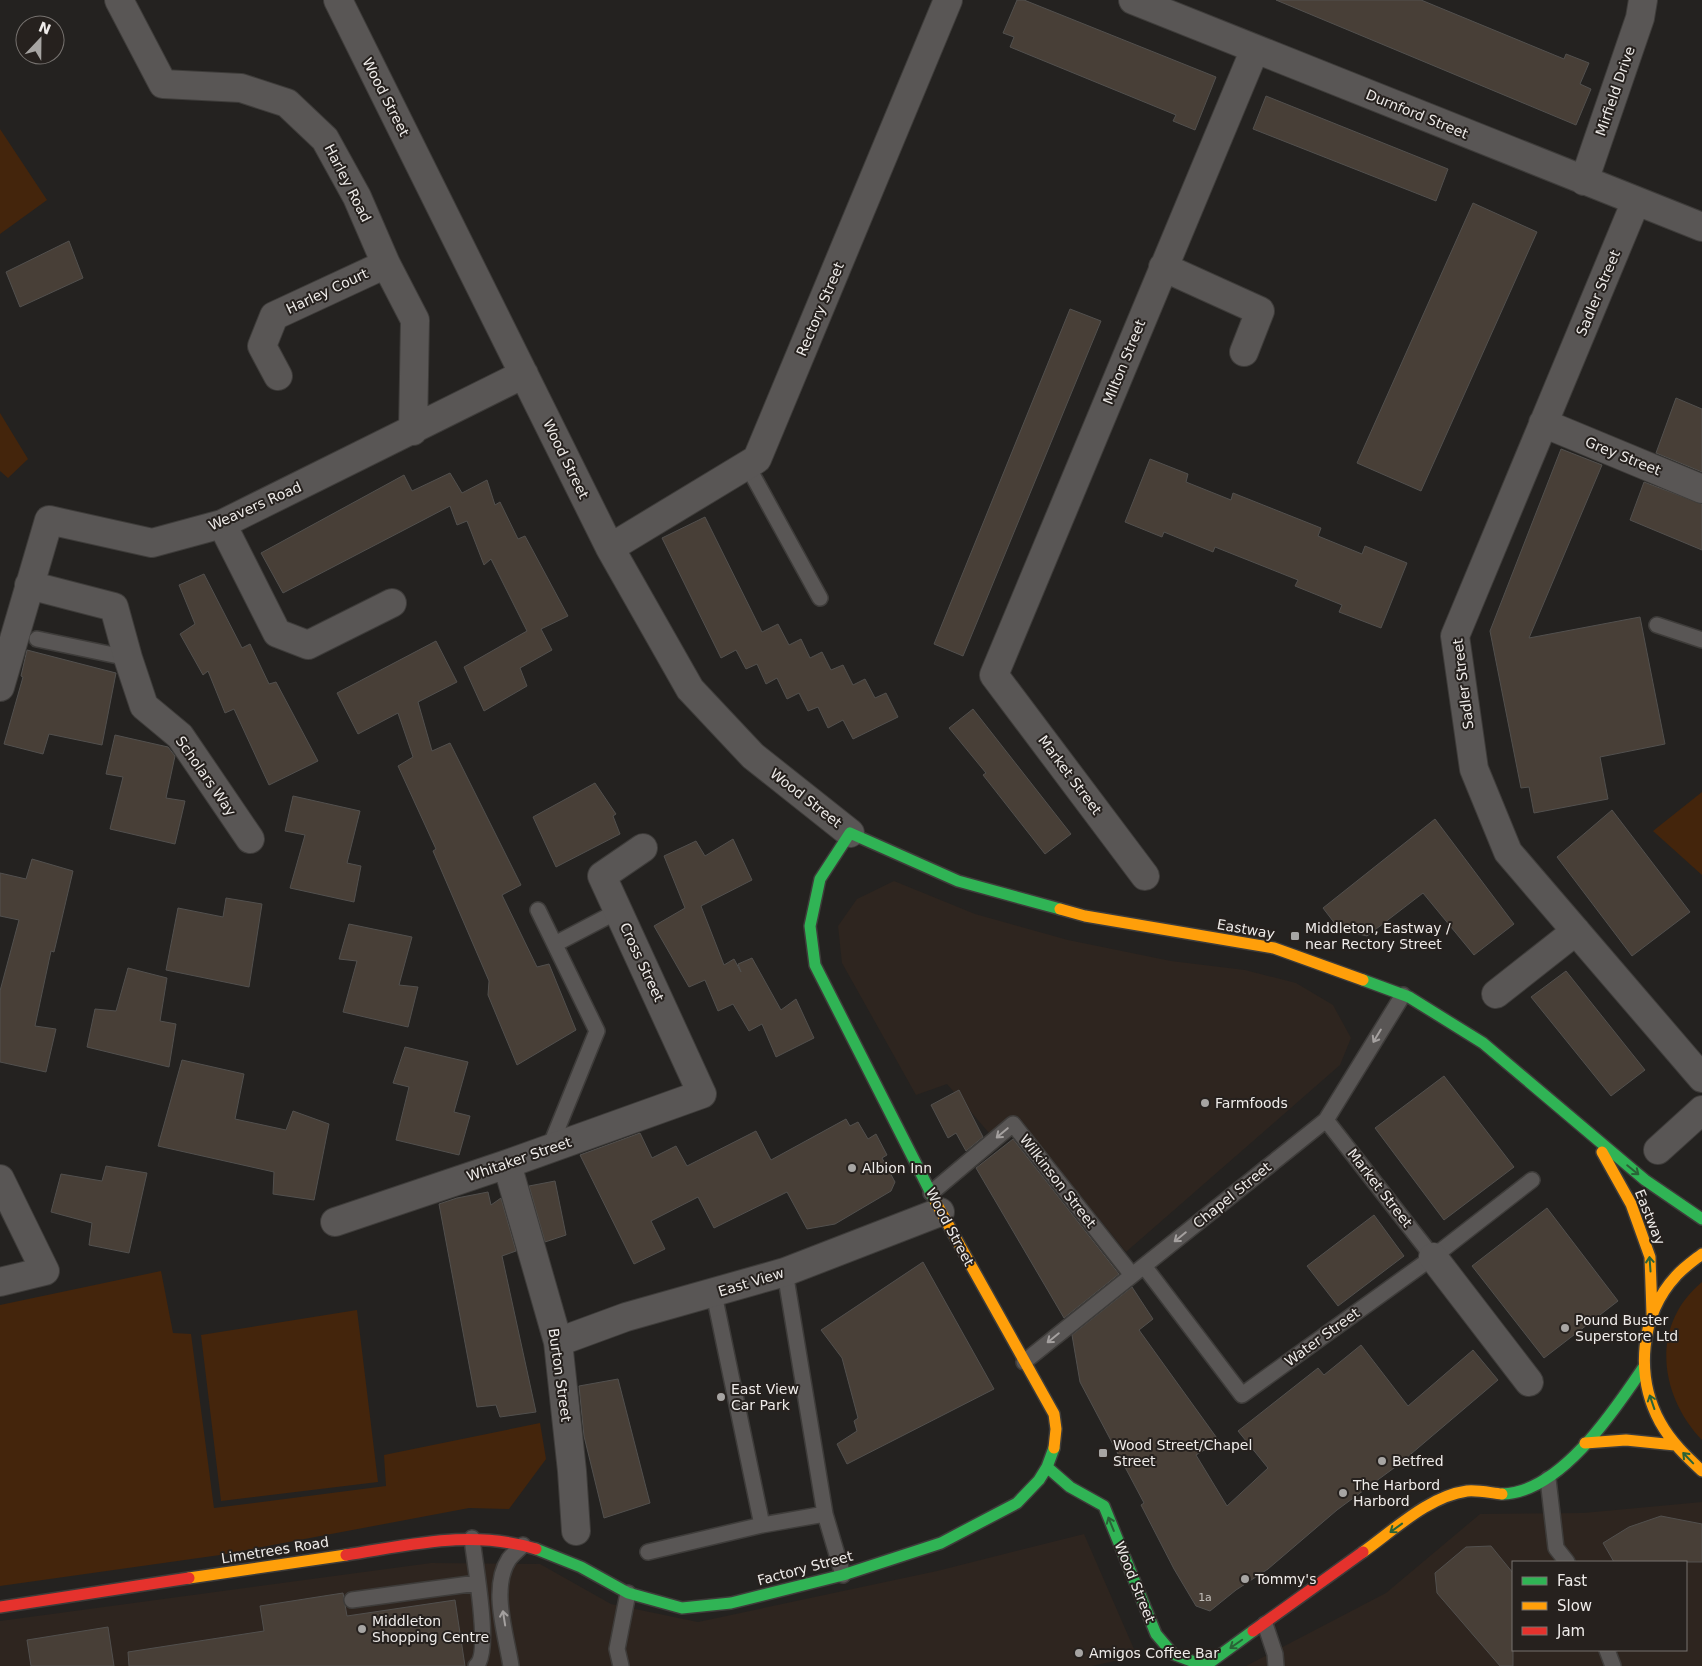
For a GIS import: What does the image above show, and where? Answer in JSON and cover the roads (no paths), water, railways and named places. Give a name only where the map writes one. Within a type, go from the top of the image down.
[{"type":"street","name":"Harley Road","points":[[119,0],[163,84],[241,88],[288,103],[325,139],[357,197],[386,264],[414,320],[413,431]]},
{"type":"street","name":"Wood Street","points":[[338,0],[610,548],[690,689],[753,756],[850,833],[820,879],[810,926],[815,965],[936,1202],[1054,1414],[1055,1444],[1047,1467],[1070,1487],[1104,1506],[1156,1634],[1165,1648],[1196,1665]]},
{"type":"street","name":"Rectory Street","points":[[610,548],[758,459],[948,0]]},
{"type":"street","name":"Durnford Street","points":[[1133,0],[1702,227]]},
{"type":"street","name":"Mirfield Drive","points":[[1584,180],[1640,18],[1643,0]]},
{"type":"street","name":"Milton Street","points":[[994,675],[1255,49]]},
{"type":"street","name":"Sadler Street","points":[[1636,201],[1455,636],[1474,769],[1508,852],[1699,1068]]},
{"type":"street","name":"Harley Court","points":[[278,376],[262,346],[274,316],[386,264]]},
{"type":"street","points":[[1163,267],[1260,311],[1244,352]]},
{"type":"street","name":"Weavers Road","points":[[0,687],[28,584],[49,520],[152,543],[222,524],[413,431],[524,374]]},
{"type":"street","name":"Grey Street","points":[[1544,423],[1702,489]]},
{"type":"street","points":[[222,524],[277,633],[308,646],[392,603]]},
{"type":"street","name":"Scholars Way","points":[[28,584],[114,607],[144,706],[180,736],[250,839]]},
{"type":"street","name":"Market Street","points":[[994,675],[1145,876]]},
{"type":"street","name":"Eastway","points":[[850,833],[958,881],[1085,916],[1274,948],[1403,995],[1483,1043],[1645,1180],[1702,1219]]},
{"type":"street","name":"Cross Street","points":[[644,848],[602,876],[702,1094]]},
{"type":"street","points":[[1496,994],[1576,931]]},
{"type":"street","name":"Whitaker Street","points":[[335,1222],[507,1164],[702,1094]]},
{"type":"street","points":[[1658,1150],[1702,1110]]},
{"type":"street","name":"Eastway","points":[[1595,1139],[1631,1204],[1650,1257],[1652,1313]]},
{"type":"street","name":"Burton Street","points":[[507,1164],[558,1342],[572,1471],[576,1531]]},
{"type":"street","points":[[0,1180],[45,1271],[0,1282]]},
{"type":"street","name":"East View","points":[[558,1342],[626,1317],[714,1294],[785,1272],[936,1202]]},
{"type":"street","points":[[1702,1254],[1679,1272],[1665,1289],[1652,1313],[1644,1342],[1643,1368],[1651,1405],[1675,1445],[1702,1471]]},
{"type":"street","points":[[1433,1257],[1529,1382]]},
{"type":"street","points":[[1196,1665],[1212,1661],[1438,1500],[1459,1492],[1516,1493],[1548,1479],[1585,1443],[1625,1396],[1643,1368]]},
{"type":"street","points":[[1585,1443],[1626,1440],[1675,1445]]},
{"type":"street","name":"Factory Street","points":[[553,1554],[628,1593],[682,1608],[731,1603],[843,1575],[941,1543],[1017,1503],[1047,1467]]},
{"type":"street","name":"Limetrees Road","points":[[0,1607],[421,1543],[472,1538],[510,1540],[553,1554]]},
{"type":"lane","points":[[748,465],[820,598]]},
{"type":"lane","points":[[1657,625],[1702,640]]},
{"type":"lane","points":[[37,639],[128,658]]},
{"type":"lane","points":[[538,910],[598,1031],[550,1149]]},
{"type":"lane","points":[[554,944],[618,911]]},
{"type":"lane","name":"Chapel Street","points":[[1024,1362],[1326,1120],[1403,995]]},
{"type":"lane","name":"Market Street","points":[[1326,1120],[1433,1257]]},
{"type":"lane","name":"Wilkinson Street","points":[[936,1202],[1013,1124],[1138,1270]]},
{"type":"lane","name":"Water Street","points":[[1138,1270],[1242,1396],[1433,1257],[1532,1180]]},
{"type":"lane","points":[[785,1272],[825,1514],[843,1575]]},
{"type":"lane","points":[[714,1294],[762,1525]]},
{"type":"lane","points":[[1548,1479],[1556,1548],[1566,1561]]},
{"type":"lane","points":[[648,1552],[762,1525],[825,1514]]},
{"type":"lane","points":[[472,1538],[483,1627],[483,1650],[480,1663],[476,1666]]},
{"type":"lane","points":[[511,1666],[500,1596],[501,1577],[510,1558],[523,1545]]},
{"type":"lane","points":[[352,1600],[477,1583]]},
{"type":"lane","points":[[620,1666],[617,1649],[628,1593]]},
{"type":"lane","points":[[1265,1624],[1275,1654],[1276,1666]]},
{"type":"lane","points":[[1607,1651],[1613,1666]]},
{"type":"place","name":"Middleton, Eastway / near Rectory Street","points":[[1295,936]]},
{"type":"place","name":"Farmfoods","points":[[1205,1103]]},
{"type":"place","name":"Albion Inn","points":[[852,1168]]},
{"type":"place","name":"Pound Buster Superstore Ltd","points":[[1565,1328]]},
{"type":"place","name":"East View Car Park","points":[[721,1397]]},
{"type":"place","name":"Wood Street/Chapel Street","points":[[1103,1453]]},
{"type":"place","name":"Betfred","points":[[1382,1461]]},
{"type":"place","name":"The Harbord Harbord","points":[[1343,1493]]},
{"type":"place","name":"Tommy's","points":[[1245,1579]]},
{"type":"place","name":"Middleton Shopping Centre","points":[[362,1629]]},
{"type":"place","name":"Amigos Coffee Bar","points":[[1079,1653]]}]
